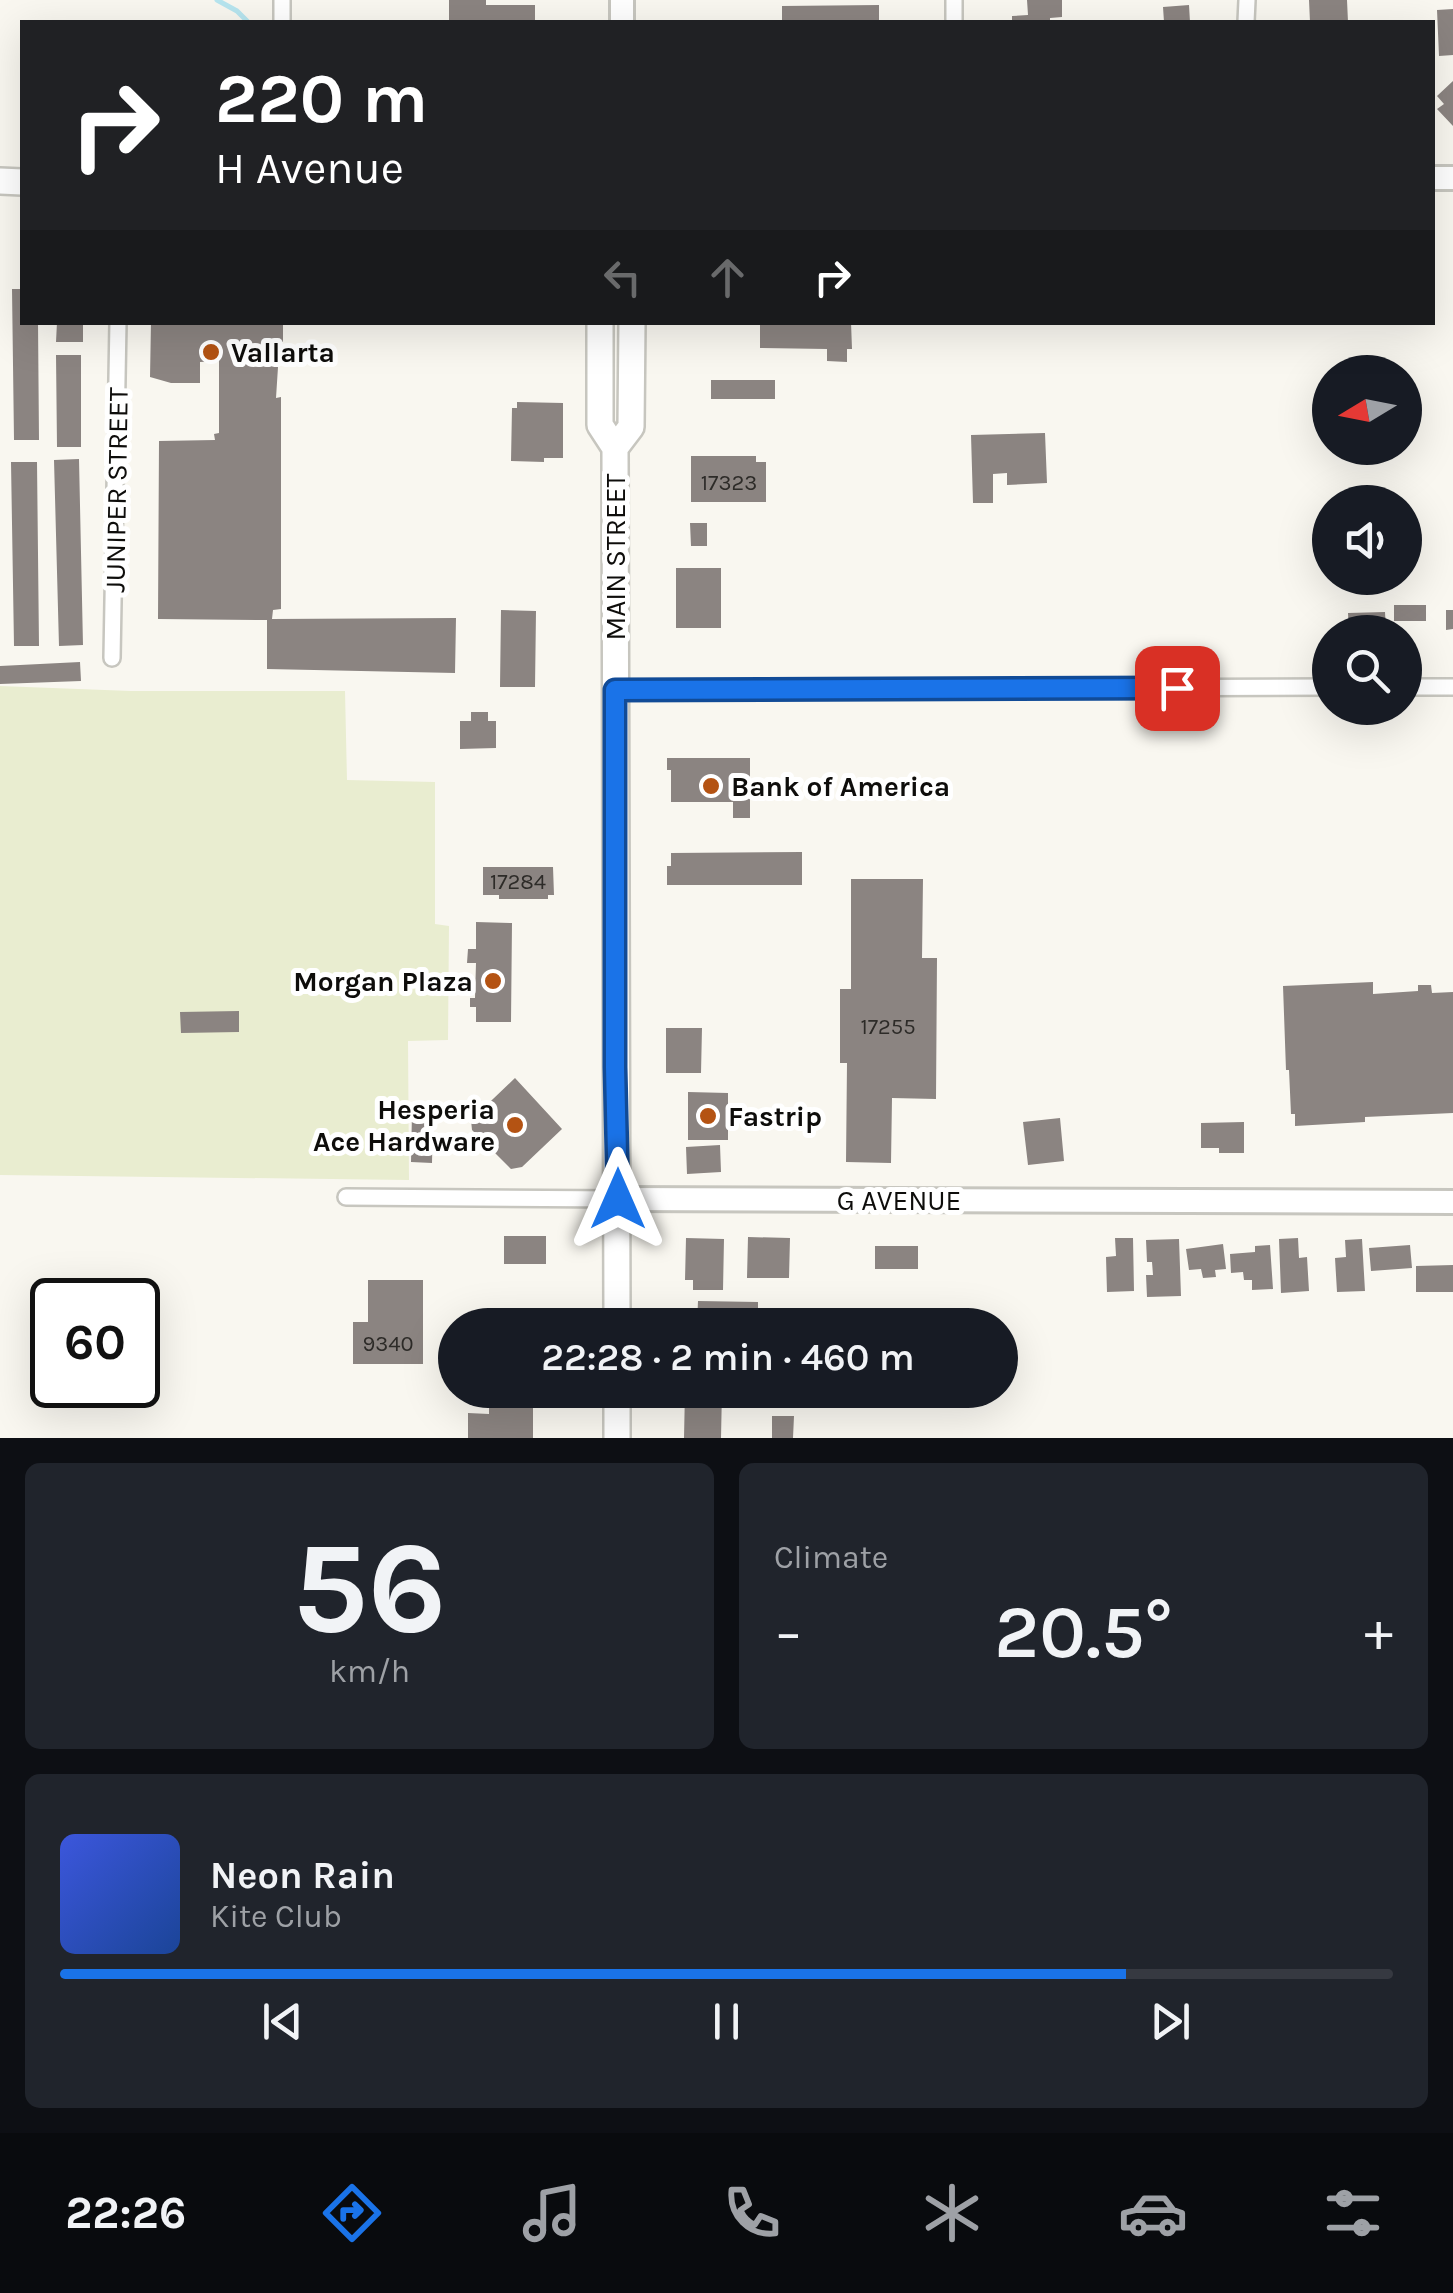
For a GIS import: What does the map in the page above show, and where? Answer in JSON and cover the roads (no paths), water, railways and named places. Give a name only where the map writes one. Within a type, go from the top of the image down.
[{"type":"main road","name":"MAIN STREET","points":[[600,325],[600,425],[615,448],[617,1308]]},
{"type":"main road","name":"MAIN STREET","points":[[615,448],[631,427],[632,325]]},
{"type":"main road","points":[[617,1408],[617,1438]]},
{"type":"street","name":"JUNIPER STREET","points":[[112,658],[118,325]]},
{"type":"street","points":[[615,690],[1312,687]]},
{"type":"street","points":[[1422,687],[1453,687]]},
{"type":"street","name":"G AVENUE","points":[[346,1197],[1453,1202]]},
{"type":"waterway","points":[[217,0],[246,20]]},
{"type":"place","name":"Vallarta","points":[[211,352]]},
{"type":"place","name":"Bank of America","points":[[711,786]]},
{"type":"place","name":"Morgan Plaza","points":[[493,981]]},
{"type":"place","name":"Fastrip","points":[[708,1116]]},
{"type":"place","name":"Hesperia Ace Hardware","points":[[515,1125]]}]
